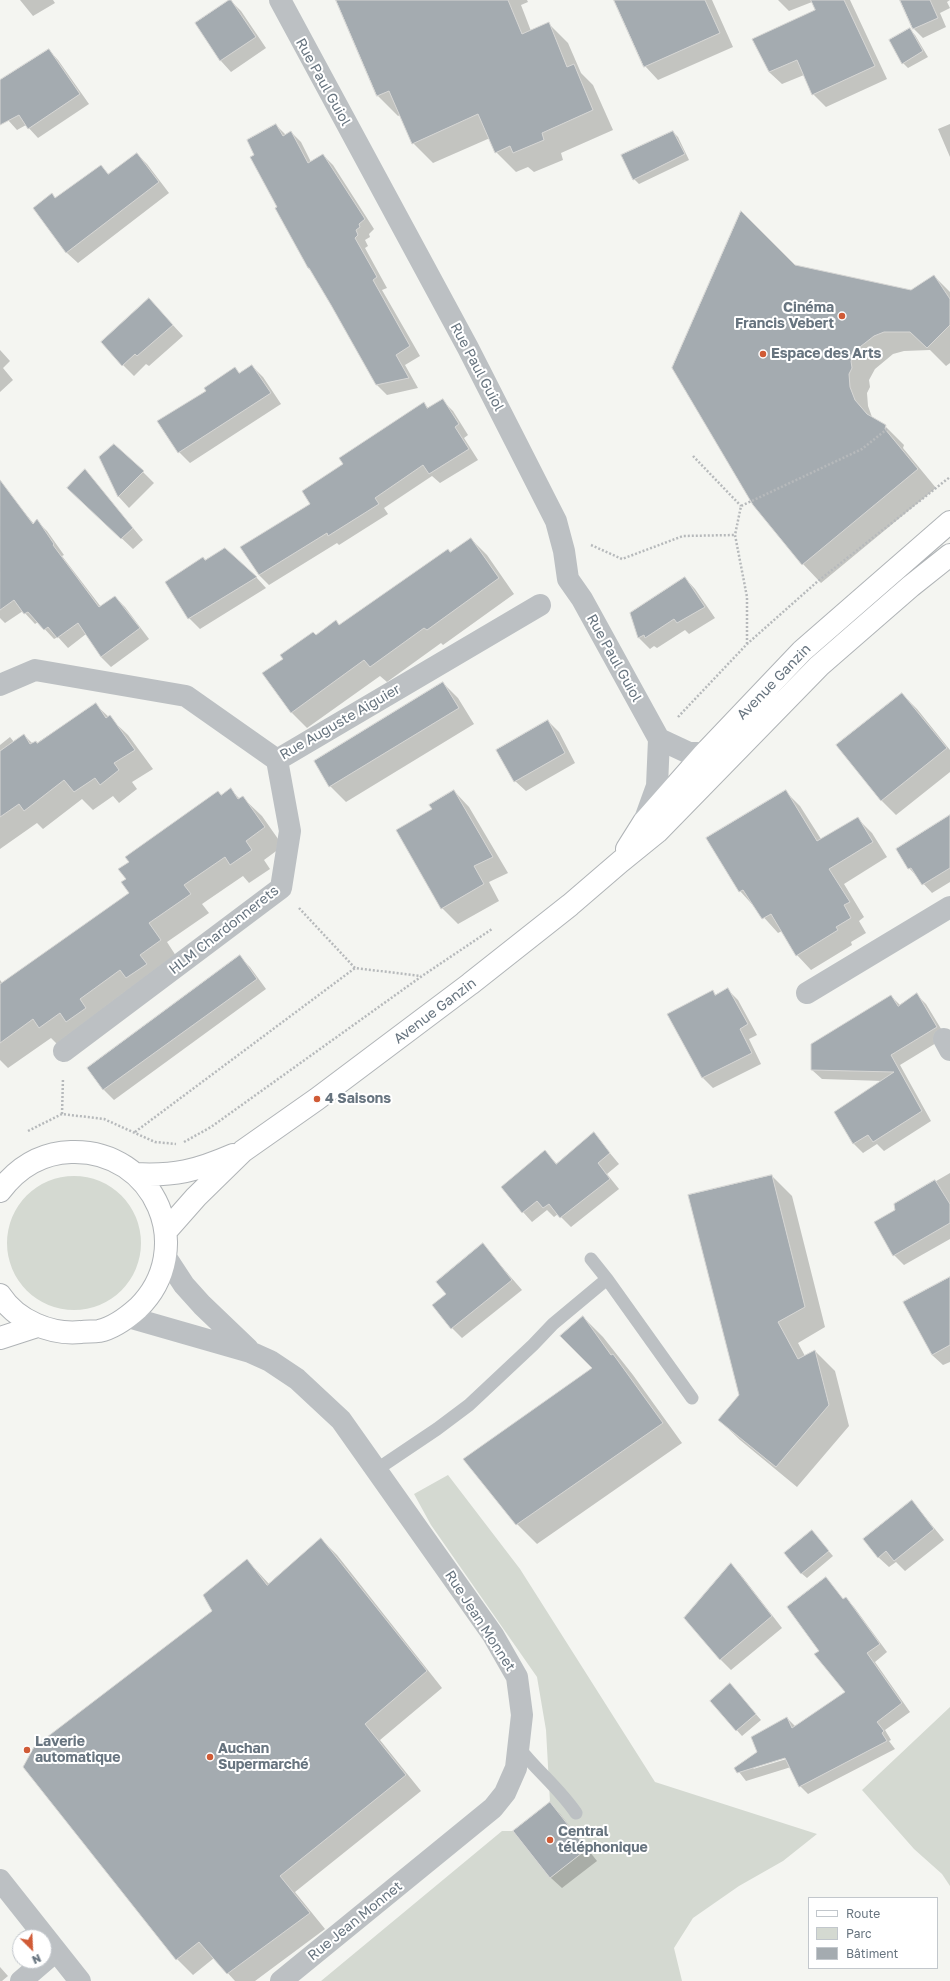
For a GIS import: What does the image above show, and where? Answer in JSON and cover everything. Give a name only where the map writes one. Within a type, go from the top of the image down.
[{"type":"main road","name":"Avenue Ganzin","points":[[620,862],[644,822],[704,754],[802,651],[950,522]]},
{"type":"main road","name":"Avenue Ganzin","points":[[166,1231],[196,1198],[243,1151],[318,1099],[470,984],[570,905],[657,832],[738,751],[819,666],[911,586],[950,555]]},
{"type":"main road","name":"Avenue Ganzin","points":[[135,1174],[178,1174],[202,1168],[243,1151]]},
{"type":"main road","points":[[0,1191],[10,1178],[32,1161],[58,1152],[86,1152],[112,1158],[135,1174],[150,1190],[160,1209],[166,1231],[165,1256],[159,1279],[146,1300],[128,1317],[100,1330],[68,1333],[38,1326],[18,1314],[0,1295]]},
{"type":"main road","points":[[0,1338],[38,1326]]},
{"type":"street","name":"Rue Paul Guiol","points":[[280,0],[468,348],[556,521],[564,551],[568,579],[582,599],[659,739]]},
{"type":"street","name":"Rue Auguste Aiguier","points":[[0,684],[35,670],[186,696],[276,760],[540,605]]},
{"type":"street","points":[[644,822],[657,786],[659,739],[689,753],[704,754],[738,751]]},
{"type":"street","name":"HLM Chardonnerets","points":[[64,1051],[281,888],[290,831],[276,760]]},
{"type":"street","points":[[807,994],[950,907]]},
{"type":"street","name":"Rue Jean Monnet","points":[[165,1256],[184,1285],[202,1305],[250,1352]]},
{"type":"street","name":"Rue Jean Monnet","points":[[128,1317],[250,1352],[270,1360],[297,1379],[341,1420],[493,1635],[517,1677],[522,1715],[519,1748],[516,1768],[505,1793],[492,1808],[281,1981]]},
{"type":"street","points":[[0,1880],[80,1981]]},
{"type":"street","points":[[21,1981],[56,1951]]},
{"type":"lane","points":[[591,1259],[692,1398]]},
{"type":"lane","points":[[376,1470],[437,1429],[469,1405],[533,1345],[553,1324],[607,1279]]},
{"type":"lane","points":[[519,1748],[533,1766],[543,1773],[566,1798],[576,1813]]},
{"type":"path","points":[[741,506],[862,449],[886,429]]},
{"type":"path","points":[[693,456],[741,506]]},
{"type":"path","points":[[678,717],[747,644],[818,581],[950,477]]},
{"type":"path","points":[[741,506],[735,535],[747,597],[747,644]]},
{"type":"path","points":[[564,551],[588,544],[622,559],[683,536],[735,535]]},
{"type":"path","points":[[281,888],[355,968],[422,976]]},
{"type":"path","points":[[211,1127],[422,976],[493,928]]},
{"type":"path","points":[[135,1132],[355,968]]},
{"type":"path","points":[[62,1114],[64,1051]]},
{"type":"green space","points":[[81,1176],[106,1184],[117,1191],[126,1200],[136,1217],[140,1230],[140,1256],[136,1269],[126,1286],[117,1295],[100,1305],[87,1309],[67,1310],[42,1302],[31,1295],[22,1286],[12,1269],[8,1256],[7,1236],[15,1211],[22,1200],[31,1191],[48,1181],[61,1177]]},
{"type":"green space","points":[[448,1475],[520,1569],[655,1782],[817,1834],[783,1861],[739,1886],[693,1918],[674,1948],[682,1981],[321,1981],[502,1831],[513,1831],[550,1878],[587,1849],[550,1802],[546,1730],[537,1677],[431,1525],[414,1494]]},
{"type":"green space","points":[[950,1707],[950,1886],[942,1874],[914,1849],[862,1790]]},
{"type":"building","points":[[231,0],[256,37],[220,61],[195,23]]},
{"type":"building","points":[[336,0],[508,0],[522,34],[549,22],[567,67],[574,64],[593,110],[542,133],[544,140],[513,153],[510,146],[495,153],[478,114],[412,144],[389,91],[377,96]]},
{"type":"building","points":[[614,0],[705,0],[720,33],[644,67]]},
{"type":"building","points":[[811,0],[844,0],[875,66],[812,95],[797,60],[769,72],[752,39],[815,10]]},
{"type":"building","points":[[900,0],[930,0],[938,18],[913,29]]},
{"type":"building","points":[[910,28],[923,51],[902,64],[889,40]]},
{"type":"building","points":[[49,49],[80,94],[28,129],[19,115],[0,125],[0,80]]},
{"type":"building","points":[[276,124],[283,136],[291,131],[308,163],[323,154],[365,219],[359,224],[360,227],[356,230],[358,235],[355,238],[377,277],[373,280],[410,346],[396,355],[409,378],[376,385],[275,208],[277,207],[250,157],[254,155],[247,140]]},
{"type":"building","points":[[673,131],[685,154],[633,180],[621,155]]},
{"type":"building","points":[[137,153],[159,182],[66,253],[33,208],[52,193],[55,198],[101,165],[108,174]]},
{"type":"building","name":"Espace des Arts","points":[[741,211],[795,265],[911,290],[934,275],[950,299],[950,325],[927,348],[910,332],[884,332],[874,336],[856,350],[851,361],[852,368],[849,374],[850,387],[855,400],[867,414],[886,425],[885,429],[918,469],[802,565],[753,505],[672,368]]},
{"type":"building","points":[[149,298],[173,325],[137,356],[135,354],[122,366],[101,342]]},
{"type":"building","points":[[252,365],[271,393],[178,453],[157,421],[206,391],[204,388],[235,367],[239,373]]},
{"type":"building","points":[[443,399],[459,424],[455,427],[469,449],[429,474],[423,465],[375,498],[379,504],[328,536],[327,533],[259,575],[240,547],[310,504],[302,491],[343,464],[339,458],[424,402],[427,408]]},
{"type":"building","points":[[114,444],[144,471],[118,497],[99,457]]},
{"type":"building","points":[[85,469],[133,528],[121,539],[67,488]]},
{"type":"building","points":[[0,480],[33,524],[37,519],[54,544],[53,545],[99,607],[115,596],[140,628],[101,657],[78,623],[57,638],[48,627],[44,630],[28,612],[24,614],[14,600],[0,610]]},
{"type":"building","points":[[471,538],[499,578],[427,630],[424,628],[370,667],[364,660],[291,713],[262,673],[283,659],[280,655],[313,632],[316,635],[336,620],[339,625],[448,549],[450,552]]},
{"type":"building","points":[[225,548],[257,577],[188,619],[165,582],[203,557],[205,560]]},
{"type":"building","points":[[685,577],[705,607],[677,623],[674,619],[645,638],[644,635],[638,638],[630,613]]},
{"type":"building","points":[[443,682],[459,708],[329,787],[314,761]]},
{"type":"building","points":[[902,693],[947,748],[881,801],[836,745]]},
{"type":"building","points":[[96,703],[106,718],[110,715],[135,750],[114,763],[119,770],[100,785],[95,778],[74,792],[64,780],[24,811],[19,804],[0,817],[0,751],[24,734],[30,744],[36,741],[37,743]]},
{"type":"building","points":[[548,720],[565,753],[514,782],[496,750]]},
{"type":"building","points":[[231,788],[238,799],[243,796],[265,827],[246,841],[252,850],[230,865],[225,857],[184,885],[191,894],[149,923],[161,940],[140,955],[147,964],[126,978],[120,970],[80,999],[86,1008],[66,1022],[60,1013],[39,1028],[33,1019],[0,1043],[0,984],[129,893],[121,882],[126,879],[118,869],[129,862],[125,857],[218,791],[221,795]]},
{"type":"building","points":[[454,790],[493,857],[474,866],[484,884],[441,909],[396,830],[432,809],[429,805]]},
{"type":"building","points":[[786,790],[817,841],[858,817],[873,842],[829,869],[850,902],[844,905],[851,918],[836,927],[838,930],[796,956],[771,914],[762,919],[743,890],[739,892],[706,838]]},
{"type":"building","points":[[950,815],[950,868],[922,885],[911,868],[908,869],[896,849]]},
{"type":"building","points":[[240,955],[257,979],[103,1090],[87,1068]]},
{"type":"building","points":[[728,988],[748,1024],[740,1029],[752,1053],[702,1078],[667,1014],[713,990],[715,995]]},
{"type":"building","points":[[917,993],[937,1027],[891,1055],[922,1111],[873,1142],[868,1135],[853,1144],[834,1112],[894,1072],[811,1070],[811,1044],[891,995],[898,1006]]},
{"type":"building","points":[[594,1132],[610,1153],[598,1163],[610,1179],[560,1218],[549,1204],[543,1208],[537,1201],[522,1213],[501,1187],[545,1150],[556,1164]]},
{"type":"building","points":[[772,1175],[805,1307],[778,1322],[798,1359],[815,1350],[829,1405],[776,1467],[718,1420],[739,1395],[688,1195]]},
{"type":"building","points":[[935,1180],[950,1204],[950,1223],[893,1256],[874,1222],[895,1210],[894,1204]]},
{"type":"building","points":[[483,1243],[512,1280],[451,1329],[432,1305],[446,1294],[436,1282]]},
{"type":"building","points":[[950,1277],[950,1345],[932,1355],[903,1302]]},
{"type":"building","points":[[583,1316],[611,1355],[613,1354],[663,1423],[516,1525],[463,1459],[592,1368],[560,1336]]},
{"type":"building","points":[[912,1500],[934,1529],[894,1561],[886,1551],[878,1558],[863,1539]]},
{"type":"building","points":[[812,1530],[829,1551],[801,1574],[784,1553]]},
{"type":"building","name":"Auchan Supermarché","points":[[321,1538],[427,1671],[365,1724],[406,1775],[280,1876],[310,1913],[227,1974],[199,1942],[176,1960],[23,1767],[34,1747],[212,1611],[203,1595],[247,1559],[267,1585]]},
{"type":"building","points":[[731,1563],[772,1616],[720,1660],[684,1618]]},
{"type":"building","points":[[826,1577],[843,1599],[846,1597],[880,1644],[867,1653],[902,1703],[877,1722],[884,1731],[882,1733],[887,1741],[799,1787],[785,1758],[737,1773],[734,1768],[757,1752],[751,1737],[787,1717],[792,1728],[845,1692],[814,1654],[819,1651],[787,1607]]},
{"type":"building","points":[[730,1683],[756,1714],[736,1731],[710,1701]]},
{"type":"building","name":"Central téléphonique","points":[[550,1802],[587,1849],[550,1878],[513,1831]]},
{"type":"place","name":"Cinéma Francis Vebert","points":[[842,316]]},
{"type":"place","name":"Espace des Arts","points":[[763,354]]},
{"type":"place","name":"4 Saisons","points":[[317,1099]]},
{"type":"place","name":"Laverie automatique","points":[[27,1750]]},
{"type":"place","name":"Auchan Supermarché","points":[[210,1757]]},
{"type":"place","name":"Central téléphonique","points":[[550,1840]]}]
